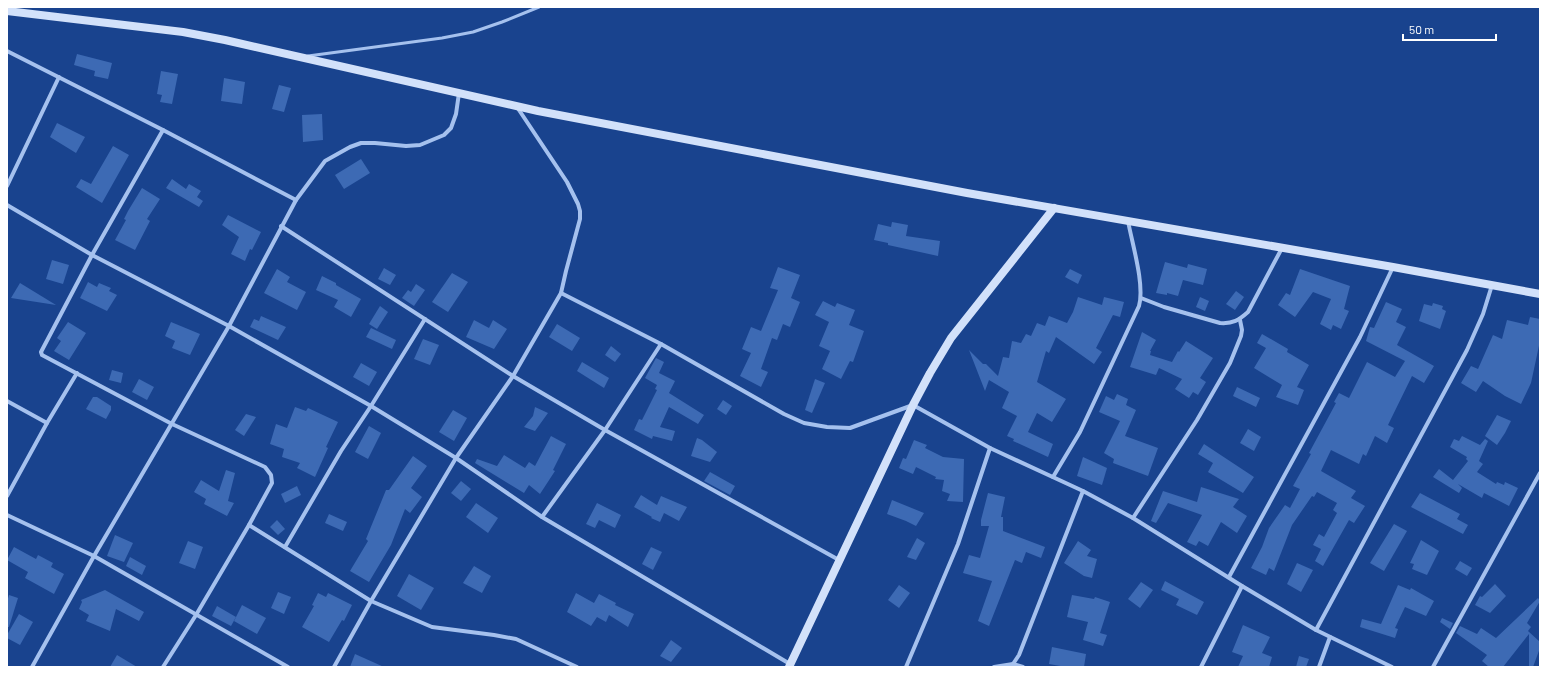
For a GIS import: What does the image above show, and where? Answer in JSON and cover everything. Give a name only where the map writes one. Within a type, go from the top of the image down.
[{"type":"street","points":[[7,11],[183,32],[303,56],[517,106],[1054,208],[1283,247],[1540,294]]},
{"type":"street","points":[[7,51],[163,130],[296,200]]},
{"type":"street","points":[[7,186],[60,77]]},
{"type":"street","points":[[32,667],[94,556],[229,326],[296,200],[325,161],[361,143],[406,146],[420,145],[444,135],[451,128],[456,114],[459,93]]},
{"type":"street","points":[[334,667],[371,601],[456,458],[513,376],[561,293],[580,219],[580,211],[567,182],[517,106]]},
{"type":"street","points":[[163,130],[92,255],[41,352],[42,355],[172,424],[265,467],[271,475],[272,483],[249,524],[163,667]]},
{"type":"street","points":[[7,205],[92,255],[229,326],[372,406],[456,458],[542,517],[790,665],[913,405],[930,374],[951,338],[984,294],[1054,208]]},
{"type":"street","points":[[1053,477],[1080,432],[1139,306],[1141,298],[1137,266],[1127,220]]},
{"type":"street","points":[[281,226],[513,376],[605,430],[839,560]]},
{"type":"street","points":[[1141,298],[1164,307],[1220,323],[1230,324],[1240,320],[1248,312],[1283,247]]},
{"type":"street","points":[[1229,577],[1360,337],[1393,267]]},
{"type":"street","points":[[1316,630],[1467,350],[1483,314],[1492,285]]},
{"type":"street","points":[[561,293],[661,344],[784,414],[804,423],[827,427],[850,428],[913,405]]},
{"type":"street","points":[[285,547],[341,451],[372,406],[425,319]]},
{"type":"street","points":[[1134,518],[1197,420],[1230,363],[1241,336],[1242,330],[1240,320]]},
{"type":"street","points":[[542,517],[605,430],[661,344]]},
{"type":"street","points":[[7,496],[47,423],[77,373]]},
{"type":"street","points":[[7,401],[47,423]]},
{"type":"street","points":[[913,405],[990,448],[1083,491],[1134,518],[1242,586],[1316,630],[1392,667]]},
{"type":"street","points":[[906,667],[958,544],[990,448]]},
{"type":"street","points":[[1433,667],[1540,473]]},
{"type":"street","points":[[1013,664],[1019,655],[1083,491]]},
{"type":"street","points":[[7,515],[94,556],[288,667]]},
{"type":"street","points":[[249,524],[371,601],[432,627],[516,639],[577,667]]},
{"type":"street","points":[[1201,667],[1242,586]]},
{"type":"street","points":[[1319,667],[1330,637]]},
{"type":"street","points":[[994,667],[1013,664],[1023,667]]},
{"type":"lane","points":[[303,56],[442,38],[473,32],[539,7]]},
{"type":"building","points":[[77,54],[112,63],[108,79],[94,76],[95,71],[74,65]]},
{"type":"building","points":[[161,71],[178,74],[172,104],[160,102],[162,95],[157,94]]},
{"type":"building","points":[[224,78],[245,82],[242,104],[221,101]]},
{"type":"building","points":[[279,85],[291,88],[284,112],[272,109]]},
{"type":"building","points":[[322,114],[323,140],[303,142],[302,115]]},
{"type":"building","points":[[57,123],[85,137],[76,153],[50,137]]},
{"type":"building","points":[[113,146],[129,155],[102,203],[76,187],[81,179],[91,184]]},
{"type":"building","points":[[361,159],[370,173],[344,189],[335,175]]},
{"type":"building","points":[[172,179],[186,189],[189,184],[201,191],[197,197],[203,201],[199,207],[166,188]]},
{"type":"building","points":[[142,188],[160,199],[147,219],[150,221],[135,250],[115,240],[126,220],[124,219],[128,211]]},
{"type":"building","points":[[228,215],[261,232],[252,250],[250,249],[245,261],[231,254],[239,237],[222,225]]},
{"type":"building","points":[[892,222],[908,225],[906,236],[940,241],[938,256],[888,245],[888,243],[874,240],[878,224],[891,227]]},
{"type":"building","points":[[52,260],[69,265],[63,284],[46,279]]},
{"type":"building","points":[[1165,262],[1187,268],[1188,264],[1207,269],[1203,285],[1183,280],[1178,296],[1167,293],[1167,295],[1156,293]]},
{"type":"building","points":[[778,267],[800,275],[791,298],[800,302],[790,327],[783,324],[777,340],[772,338],[761,369],[768,372],[761,387],[740,376],[751,353],[742,349],[751,327],[761,331],[778,290],[770,288]]},
{"type":"building","points":[[384,268],[396,275],[390,285],[378,279]]},
{"type":"building","points":[[277,269],[290,277],[287,282],[306,292],[297,310],[264,293]]},
{"type":"building","points":[[1070,269],[1082,275],[1078,284],[1065,277]]},
{"type":"building","points":[[1300,269],[1350,286],[1344,309],[1349,311],[1341,329],[1333,325],[1331,330],[1320,324],[1331,299],[1313,292],[1295,317],[1278,305],[1286,293],[1290,295]]},
{"type":"building","points":[[452,273],[468,282],[448,312],[432,302]]},
{"type":"building","points":[[322,276],[361,299],[351,317],[334,307],[338,300],[316,290]]},
{"type":"building","points":[[88,282],[97,287],[99,283],[111,288],[109,291],[117,295],[107,311],[80,298]]},
{"type":"building","points":[[20,283],[56,305],[11,298]]},
{"type":"building","points":[[416,284],[425,290],[414,306],[402,298],[408,290],[411,292]]},
{"type":"building","points":[[1236,291],[1244,297],[1235,310],[1226,304]]},
{"type":"building","points":[[1078,297],[1102,305],[1104,297],[1124,302],[1120,317],[1113,315],[1096,348],[1102,352],[1094,364],[1056,337],[1049,353],[1046,351],[1037,382],[1066,399],[1052,422],[1037,413],[1028,432],[1053,444],[1048,457],[1013,441],[1014,439],[1007,436],[1017,416],[1002,408],[1009,392],[989,380],[985,391],[969,350],[998,376],[1003,357],[1009,358],[1012,341],[1021,343],[1026,334],[1031,336],[1037,323],[1045,326],[1049,316],[1067,323],[1073,312]]},
{"type":"building","points":[[1200,297],[1209,301],[1205,311],[1196,307]]},
{"type":"building","points":[[823,301],[835,307],[837,303],[855,310],[849,325],[864,331],[853,362],[850,361],[841,379],[822,369],[830,351],[819,346],[829,322],[815,315]]},
{"type":"building","points":[[1386,302],[1402,309],[1396,322],[1406,327],[1397,345],[1434,366],[1424,383],[1412,376],[1388,425],[1394,428],[1387,443],[1375,436],[1366,456],[1363,454],[1359,464],[1331,450],[1321,471],[1356,491],[1351,498],[1365,506],[1354,523],[1349,520],[1323,566],[1315,561],[1321,549],[1313,545],[1319,534],[1324,537],[1337,513],[1333,510],[1337,503],[1317,492],[1314,497],[1312,496],[1292,525],[1274,571],[1269,568],[1266,575],[1251,568],[1262,547],[1269,528],[1285,505],[1290,508],[1300,489],[1293,486],[1311,454],[1309,453],[1336,403],[1334,402],[1339,393],[1349,398],[1367,362],[1395,377],[1405,361],[1366,341],[1370,327],[1374,328]]},
{"type":"building","points":[[1433,303],[1443,306],[1442,309],[1446,311],[1440,329],[1419,321],[1424,304],[1432,306]]},
{"type":"building","points":[[380,306],[388,312],[377,329],[369,324]]},
{"type":"building","points":[[261,316],[286,327],[278,340],[250,327],[254,319],[259,321]]},
{"type":"building","points":[[1530,317],[1540,319],[1540,341],[1531,383],[1521,404],[1505,396],[1483,381],[1476,392],[1461,383],[1471,366],[1478,369],[1493,335],[1502,339],[1507,320],[1528,325]]},
{"type":"building","points":[[474,320],[489,328],[493,320],[507,329],[494,349],[466,337]]},
{"type":"building","points":[[68,322],[86,333],[69,360],[54,351],[61,341],[57,338]]},
{"type":"building","points":[[171,322],[200,334],[190,355],[172,348],[175,341],[165,336]]},
{"type":"building","points":[[557,324],[580,338],[572,351],[549,337]]},
{"type":"building","points":[[371,328],[396,340],[392,349],[366,337]]},
{"type":"building","points":[[1142,332],[1156,340],[1150,351],[1150,355],[1172,362],[1186,341],[1213,358],[1200,378],[1206,382],[1198,395],[1193,392],[1189,398],[1175,389],[1182,379],[1159,368],[1156,375],[1130,367]]},
{"type":"building","points":[[1262,334],[1288,349],[1287,352],[1309,365],[1297,387],[1304,390],[1298,405],[1276,397],[1282,385],[1254,368],[1266,348],[1257,343]]},
{"type":"building","points":[[423,339],[439,345],[430,365],[414,359]]},
{"type":"building","points":[[611,346],[621,354],[615,362],[605,355]]},
{"type":"building","points":[[656,358],[664,362],[659,373],[675,381],[669,393],[704,415],[698,424],[669,407],[660,427],[675,431],[672,441],[653,436],[652,439],[634,430],[639,419],[642,420],[657,390],[655,389],[657,385],[645,378]]},
{"type":"building","points":[[582,362],[609,378],[604,388],[577,371]]},
{"type":"building","points":[[361,363],[377,372],[369,386],[353,377]]},
{"type":"building","points":[[112,370],[123,373],[121,383],[109,380]]},
{"type":"building","points":[[139,379],[154,387],[147,400],[132,392]]},
{"type":"building","points":[[815,379],[825,383],[812,413],[805,410]]},
{"type":"building","points":[[1237,387],[1260,398],[1256,407],[1233,396]]},
{"type":"building","points":[[1117,394],[1128,399],[1126,405],[1136,410],[1125,436],[1158,448],[1148,476],[1113,463],[1114,459],[1104,453],[1120,421],[1099,412],[1106,396],[1114,400]]},
{"type":"building","points":[[93,397],[97,397],[111,406],[111,410],[106,419],[86,409]]},
{"type":"building","points":[[723,400],[732,406],[726,415],[717,409]]},
{"type":"building","points":[[295,407],[306,411],[308,408],[338,422],[326,447],[328,448],[315,477],[297,468],[300,463],[282,457],[284,449],[270,444],[276,424],[287,428]]},
{"type":"building","points":[[535,407],[548,413],[535,431],[524,427],[533,416]]},
{"type":"building","points":[[453,410],[467,418],[454,441],[439,432]]},
{"type":"building","points":[[246,414],[256,417],[244,436],[235,430]]},
{"type":"building","points":[[1497,415],[1511,421],[1497,445],[1485,436]]},
{"type":"building","points":[[369,426],[381,433],[368,459],[355,452]]},
{"type":"building","points":[[1248,429],[1261,437],[1254,451],[1240,443]]},
{"type":"building","points":[[551,436],[566,444],[553,470],[555,471],[540,494],[529,485],[524,493],[475,463],[477,459],[497,466],[504,455],[525,468],[529,462],[535,466]]},
{"type":"building","points":[[1462,436],[1480,445],[1485,439],[1488,441],[1479,461],[1483,464],[1477,472],[1496,484],[1497,482],[1504,485],[1505,482],[1518,488],[1509,506],[1484,493],[1482,498],[1458,484],[1462,488],[1459,493],[1433,477],[1439,469],[1453,480],[1468,461],[1466,459],[1467,457],[1450,447],[1454,439],[1459,441]]},
{"type":"building","points":[[697,438],[702,440],[717,452],[710,462],[691,456]]},
{"type":"building","points":[[914,440],[927,445],[925,448],[943,457],[964,459],[963,502],[947,501],[950,494],[942,491],[944,480],[935,479],[936,477],[916,467],[913,474],[899,468],[903,458],[906,459]]},
{"type":"building","points":[[1204,444],[1254,477],[1243,493],[1208,472],[1213,463],[1198,454]]},
{"type":"building","points":[[413,456],[427,466],[411,488],[422,497],[410,513],[405,509],[391,545],[369,582],[350,571],[368,541],[366,539],[386,490],[389,490]]},
{"type":"building","points":[[1083,457],[1107,468],[1102,485],[1077,476]]},
{"type":"building","points":[[226,470],[235,473],[228,501],[234,503],[227,516],[204,504],[206,499],[194,492],[201,480],[219,491]]},
{"type":"building","points":[[710,472],[735,486],[730,495],[704,481]]},
{"type":"building","points":[[461,481],[471,489],[461,501],[451,493]]},
{"type":"building","points":[[297,486],[301,495],[285,503],[281,494]]},
{"type":"building","points":[[1201,487],[1239,499],[1233,507],[1247,516],[1237,533],[1221,522],[1208,546],[1199,541],[1196,546],[1187,542],[1202,515],[1168,503],[1156,523],[1151,521],[1163,491],[1197,502]]},
{"type":"building","points":[[988,493],[1005,497],[1001,517],[1003,517],[1003,531],[1045,547],[1041,558],[1026,552],[1022,563],[1015,560],[989,626],[978,621],[992,581],[963,573],[969,555],[980,558],[989,526],[981,526],[981,520]]},
{"type":"building","points":[[1420,493],[1460,514],[1457,519],[1468,525],[1463,534],[1411,507]]},
{"type":"building","points":[[641,495],[657,505],[661,496],[687,507],[679,521],[664,513],[660,522],[634,507]]},
{"type":"building","points":[[892,500],[924,513],[916,526],[887,514]]},
{"type":"building","points":[[476,503],[498,518],[488,533],[466,517]]},
{"type":"building","points":[[597,503],[621,515],[615,528],[599,520],[595,528],[586,524]]},
{"type":"building","points":[[329,514],[347,522],[343,531],[325,523]]},
{"type":"building","points":[[277,520],[285,529],[278,535],[270,527]]},
{"type":"building","points":[[1394,524],[1407,531],[1384,571],[1370,563]]},
{"type":"building","points":[[115,535],[133,543],[124,562],[107,556]]},
{"type":"building","points":[[917,538],[925,543],[916,560],[907,557]]},
{"type":"building","points":[[1421,540],[1439,551],[1427,575],[1412,569],[1414,564],[1410,563]]},
{"type":"building","points":[[188,541],[203,547],[195,569],[179,563]]},
{"type":"building","points":[[1078,541],[1091,550],[1087,556],[1097,559],[1092,578],[1084,576],[1064,563]]},
{"type":"building","points":[[14,547],[36,559],[38,555],[53,563],[51,567],[64,574],[54,594],[25,578],[28,572],[7,560]]},
{"type":"building","points":[[651,547],[662,552],[653,570],[642,564]]},
{"type":"building","points":[[130,557],[146,566],[142,575],[126,566]]},
{"type":"building","points":[[1460,561],[1472,568],[1467,576],[1455,569]]},
{"type":"building","points":[[1297,563],[1313,570],[1301,592],[1287,584]]},
{"type":"building","points":[[474,566],[491,576],[482,593],[463,583]]},
{"type":"building","points":[[409,574],[434,588],[421,610],[397,596]]},
{"type":"building","points":[[1165,581],[1204,602],[1197,615],[1176,605],[1179,599],[1161,590]]},
{"type":"building","points":[[1141,582],[1153,590],[1140,608],[1128,599]]},
{"type":"building","points":[[1495,584],[1506,596],[1490,613],[1475,605],[1480,596],[1482,597]]},
{"type":"building","points":[[899,585],[910,593],[899,608],[888,600]]},
{"type":"building","points":[[1398,585],[1410,590],[1411,588],[1434,601],[1426,616],[1405,607],[1395,628],[1398,629],[1395,638],[1360,627],[1362,619],[1381,624]]},
{"type":"building","points":[[105,590],[144,612],[139,621],[116,609],[110,631],[86,621],[89,615],[79,609],[82,602],[81,600]]},
{"type":"building","points":[[278,592],[291,597],[284,614],[271,608]]},
{"type":"building","points":[[318,593],[326,597],[328,593],[352,605],[344,621],[342,620],[329,642],[302,627],[314,606],[312,605]]},
{"type":"building","points":[[576,593],[594,603],[599,594],[616,603],[615,605],[634,614],[628,627],[609,615],[606,622],[597,617],[591,626],[567,612]]},
{"type":"building","points":[[9,595],[18,598],[9,627],[7,627],[7,602]]},
{"type":"building","points":[[1072,595],[1094,599],[1095,597],[1110,602],[1100,633],[1107,635],[1103,646],[1083,640],[1088,622],[1067,617]]},
{"type":"building","points":[[1538,598],[1540,601],[1527,623],[1531,627],[1528,631],[1540,642],[1540,648],[1533,667],[1529,667],[1529,634],[1503,667],[1489,667],[1482,661],[1487,655],[1456,633],[1460,626],[1477,634],[1481,628],[1496,638]]},
{"type":"building","points":[[242,605],[266,618],[257,634],[234,621]]},
{"type":"building","points":[[217,606],[236,617],[231,626],[212,616]]},
{"type":"building","points":[[19,614],[33,622],[20,645],[7,638],[7,635]]},
{"type":"building","points":[[1442,618],[1453,623],[1450,629],[1440,622]]},
{"type":"building","points":[[1243,625],[1270,637],[1262,653],[1272,657],[1269,667],[1238,667],[1243,656],[1232,652]]},
{"type":"building","points":[[671,640],[682,648],[671,662],[660,656]]},
{"type":"building","points":[[1052,647],[1086,654],[1084,667],[1066,667],[1049,664]]},
{"type":"building","points":[[355,654],[384,667],[350,667]]},
{"type":"building","points":[[117,655],[137,667],[110,667]]},
{"type":"building","points":[[1299,656],[1309,659],[1306,667],[1296,667]]}]
